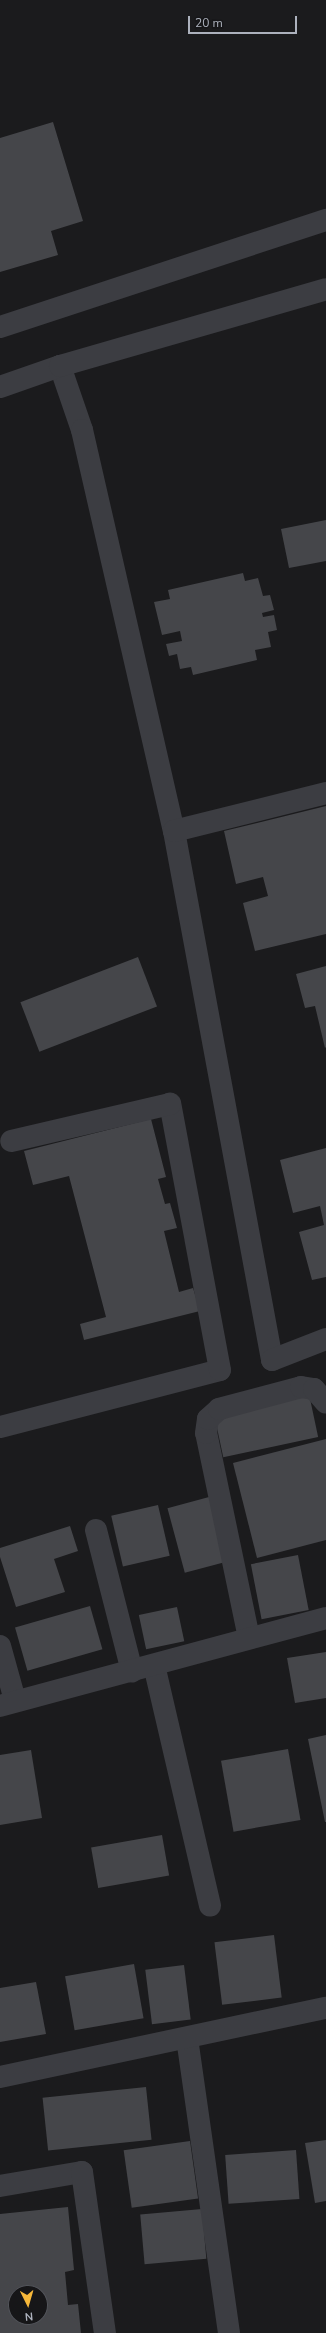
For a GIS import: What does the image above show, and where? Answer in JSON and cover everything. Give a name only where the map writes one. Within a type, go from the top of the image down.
[{"type":"street","points":[[0,327],[326,220]]},
{"type":"street","points":[[0,387],[60,366],[326,289]]},
{"type":"street","points":[[60,366],[82,430],[174,831],[272,1360],[326,1339]]},
{"type":"street","points":[[174,831],[326,793]]},
{"type":"street","points":[[0,1427],[220,1370],[170,1104],[11,1141]]},
{"type":"street","points":[[249,1638],[206,1434],[208,1419],[219,1409],[301,1387],[314,1389],[326,1403]]},
{"type":"street","points":[[96,1530],[132,1671]]},
{"type":"street","points":[[0,1646],[7,1703],[132,1671],[326,1618]]},
{"type":"street","points":[[154,1665],[210,1906]]},
{"type":"street","points":[[0,2077],[326,2008]]},
{"type":"street","points":[[187,2038],[229,2333]]},
{"type":"street","points":[[0,2186],[82,2172],[105,2333]]},
{"type":"building","points":[[53,122],[83,221],[51,231],[58,255],[0,272],[0,138]]},
{"type":"building","points":[[326,520],[326,561],[289,568],[281,529]]},
{"type":"building","points":[[243,573],[245,581],[258,578],[263,596],[270,595],[274,610],[262,613],[263,617],[274,615],[277,630],[268,632],[271,647],[255,650],[257,660],[193,675],[191,667],[180,669],[177,654],[169,656],[166,644],[182,641],[180,631],[162,635],[154,602],[170,599],[168,590]]},
{"type":"building","points":[[326,806],[326,934],[255,951],[243,903],[268,896],[263,877],[236,884],[224,831]]},
{"type":"building","points":[[138,957],[157,1006],[39,1052],[20,1002]]},
{"type":"building","points":[[326,966],[325,1048],[315,1006],[305,1008],[296,974]]},
{"type":"building","points":[[151,1119],[166,1177],[158,1179],[165,1204],[170,1203],[177,1228],[164,1231],[179,1292],[193,1288],[200,1311],[84,1340],[80,1324],[106,1317],[69,1176],[33,1185],[24,1151]]},
{"type":"building","points":[[326,1148],[326,1277],[312,1280],[299,1232],[324,1225],[320,1206],[293,1213],[280,1160]]},
{"type":"building","points":[[309,1394],[318,1437],[223,1457],[214,1414]]},
{"type":"building","points":[[326,1439],[326,1540],[257,1558],[233,1463]]},
{"type":"building","points":[[209,1497],[226,1562],[185,1573],[167,1508]]},
{"type":"building","points":[[158,1505],[170,1556],[123,1566],[111,1516]]},
{"type":"building","points":[[70,1526],[78,1551],[54,1559],[65,1592],[16,1607],[0,1557],[0,1548]]},
{"type":"building","points":[[298,1555],[309,1610],[262,1619],[251,1564]]},
{"type":"building","points":[[90,1606],[102,1649],[27,1671],[15,1627]]},
{"type":"building","points":[[177,1607],[184,1641],[146,1649],[139,1615]]},
{"type":"building","points":[[326,1652],[326,1698],[295,1703],[287,1658]]},
{"type":"building","points":[[326,1735],[326,1822],[325,1822],[308,1739]]},
{"type":"building","points":[[288,1749],[301,1820],[234,1832],[221,1761]]},
{"type":"building","points":[[31,1750],[42,1818],[0,1825],[0,1755]]},
{"type":"building","points":[[162,1835],[169,1875],[98,1888],[91,1848]]},
{"type":"building","points":[[274,1935],[282,1998],[222,2005],[214,1942]]},
{"type":"building","points":[[134,1964],[144,2018],[75,2030],[65,1976]]},
{"type":"building","points":[[184,1965],[191,2020],[152,2024],[145,1970]]},
{"type":"building","points":[[36,1982],[46,2034],[0,2042],[0,1988]]},
{"type":"building","points":[[146,2087],[152,2140],[48,2151],[43,2098]]},
{"type":"building","points":[[326,2140],[326,2201],[315,2203],[305,2143]]},
{"type":"building","points":[[190,2141],[198,2198],[132,2208],[124,2150]]},
{"type":"building","points":[[296,2150],[299,2199],[229,2204],[225,2155]]},
{"type":"building","points":[[68,2207],[74,2270],[65,2272],[68,2305],[78,2304],[81,2333],[0,2333],[0,2214]]},
{"type":"building","points":[[202,2209],[206,2259],[145,2264],[140,2214]]}]
